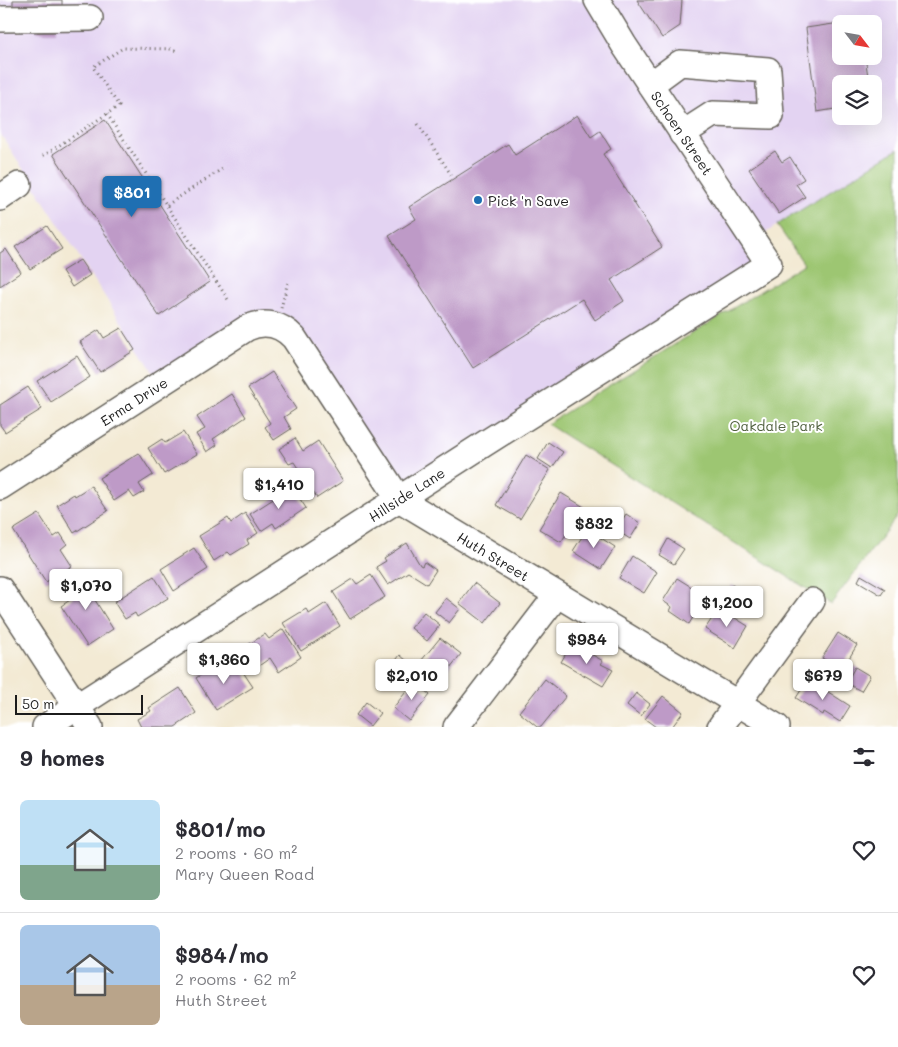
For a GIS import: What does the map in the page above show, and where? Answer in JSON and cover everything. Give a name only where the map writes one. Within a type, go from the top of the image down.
[{"type":"street","name":"Schoen Street","points":[[597,0],[650,85],[769,264]]},
{"type":"street","points":[[0,19],[90,18]]},
{"type":"street","points":[[650,85],[680,63],[768,70],[771,116],[713,114],[682,134]]},
{"type":"street","name":"Hillside Lane","points":[[45,727],[84,717],[399,499],[769,264]]},
{"type":"street","name":"Erma Drive","points":[[0,487],[247,328],[263,324],[273,325]]},
{"type":"street","name":"Huth Street","points":[[273,325],[288,332],[294,338],[399,499],[777,727]]},
{"type":"street","points":[[0,589],[84,717]]},
{"type":"street","points":[[456,727],[557,595]]},
{"type":"street","points":[[720,727],[812,601]]},
{"type":"path","points":[[43,156],[120,106],[93,67],[122,48],[172,49],[179,52]]},
{"type":"path","points":[[107,114],[229,301]]},
{"type":"path","points":[[418,124],[452,176]]},
{"type":"path","points":[[167,205],[222,169]]},
{"type":"path","points":[[273,325],[288,282]]},
{"type":"shaded area","points":[[0,0],[898,0],[898,149],[754,240],[769,264],[399,499],[277,325],[161,384],[0,133]]},
{"type":"green space","name":"Oakdale Park","points":[[898,149],[898,515],[831,604],[547,424],[804,264],[777,225]]},
{"type":"building","points":[[13,0],[62,0],[62,11],[56,11],[56,32],[37,32],[38,11],[13,11]]},
{"type":"building","points":[[637,0],[682,0],[680,26],[662,38]]},
{"type":"building","points":[[832,24],[832,65],[866,65],[868,75],[832,75],[832,110],[817,112],[806,28]]},
{"type":"building","points":[[577,115],[591,137],[600,131],[611,149],[603,154],[662,247],[611,280],[624,301],[595,320],[582,299],[473,368],[389,236],[416,219],[409,207],[508,144],[515,155]]},
{"type":"building","points":[[105,120],[210,282],[159,316],[53,154]]},
{"type":"building","points":[[775,151],[782,162],[790,157],[804,179],[796,184],[805,197],[779,214],[749,169]]},
{"type":"building","points":[[47,226],[62,249],[30,269],[15,247]]},
{"type":"building","points":[[6,249],[21,272],[0,286],[0,253]]},
{"type":"building","points":[[80,260],[90,275],[72,287],[62,271]]},
{"type":"building","points":[[121,328],[135,350],[100,372],[80,342],[99,330],[104,338]]},
{"type":"building","points":[[77,356],[90,377],[51,402],[37,381]]},
{"type":"building","points":[[272,372],[296,409],[284,417],[291,429],[274,440],[265,427],[270,423],[248,388]]},
{"type":"building","points":[[28,387],[42,409],[5,432],[0,425],[0,405]]},
{"type":"building","points":[[232,394],[246,417],[213,439],[217,445],[207,452],[196,434],[205,429],[197,417]]},
{"type":"building","points":[[183,432],[197,454],[164,474],[148,448],[162,439],[165,443]]},
{"type":"building","points":[[295,438],[303,451],[318,441],[343,481],[317,498],[294,462],[289,464],[279,449]]},
{"type":"building","points":[[548,442],[563,452],[552,468],[538,459]]},
{"type":"building","points":[[139,453],[153,475],[139,484],[144,492],[134,498],[129,491],[114,501],[99,478]]},
{"type":"building","points":[[526,455],[550,470],[520,519],[496,505]]},
{"type":"building","points":[[91,486],[108,511],[74,533],[57,505]]},
{"type":"building","points":[[292,487],[306,508],[276,528],[273,523],[261,531],[250,514]]},
{"type":"building","points":[[561,493],[584,507],[561,542],[539,529]]},
{"type":"building","points":[[245,513],[258,533],[247,540],[249,544],[231,555],[228,552],[214,561],[199,536],[228,518],[231,523]]},
{"type":"building","points":[[39,514],[54,537],[60,533],[67,544],[61,549],[72,566],[46,582],[13,530]]},
{"type":"building","points":[[626,514],[640,523],[630,539],[616,530]]},
{"type":"building","points":[[587,529],[615,547],[601,569],[573,551]]},
{"type":"building","points":[[668,539],[684,549],[674,564],[659,555]]},
{"type":"building","points":[[407,543],[420,565],[422,566],[424,562],[436,570],[427,584],[408,572],[388,585],[376,567],[386,561],[384,558]]},
{"type":"building","points":[[194,548],[208,569],[174,591],[161,569]]},
{"type":"building","points":[[632,556],[657,572],[644,593],[619,578]]},
{"type":"building","points":[[83,573],[94,590],[90,592],[113,629],[87,646],[61,606],[73,598],[65,584]]},
{"type":"building","points":[[371,575],[385,597],[350,619],[333,592],[353,579],[357,584]]},
{"type":"building","points":[[861,575],[885,589],[881,595],[858,581]]},
{"type":"building","points":[[154,576],[168,598],[137,617],[135,613],[125,619],[114,602]]},
{"type":"building","points":[[677,578],[706,596],[689,624],[670,611],[672,607],[663,601]]},
{"type":"building","points":[[474,583],[500,603],[485,623],[459,603]]},
{"type":"building","points":[[732,585],[747,595],[737,612],[721,602]]},
{"type":"building","points":[[446,598],[460,609],[449,623],[435,612]]},
{"type":"building","points":[[326,603],[340,626],[301,651],[283,623],[306,609],[309,614]]},
{"type":"building","points":[[719,608],[748,626],[735,648],[705,629]]},
{"type":"building","points":[[424,612],[440,625],[427,641],[411,628]]},
{"type":"building","points":[[283,629],[301,657],[279,672],[270,658],[253,670],[240,650],[265,634],[269,639]]},
{"type":"building","points":[[838,633],[857,645],[842,670],[822,658]]},
{"type":"building","points":[[440,638],[461,654],[442,678],[421,661]]},
{"type":"building","points":[[572,643],[603,661],[601,664],[613,670],[603,686],[561,662]]},
{"type":"building","points":[[400,655],[414,667],[406,679],[391,667]]},
{"type":"building","points":[[237,663],[253,687],[216,710],[196,678],[215,665],[220,674]]},
{"type":"building","points":[[855,667],[870,676],[861,691],[846,683]]},
{"type":"building","points":[[545,679],[566,696],[541,727],[537,727],[519,712]]},
{"type":"building","points":[[808,679],[850,706],[840,722],[824,712],[823,715],[796,698]]},
{"type":"building","points":[[414,682],[430,695],[409,721],[393,708]]},
{"type":"building","points":[[180,688],[196,713],[175,727],[141,727],[137,719],[151,711],[149,708]]},
{"type":"building","points":[[636,693],[650,704],[641,716],[627,705]]},
{"type":"building","points":[[663,696],[683,712],[672,727],[656,727],[645,719]]},
{"type":"building","points":[[366,702],[380,713],[370,726],[356,715]]},
{"type":"place","name":"Pick 'n Save","points":[[478,200]]}]
